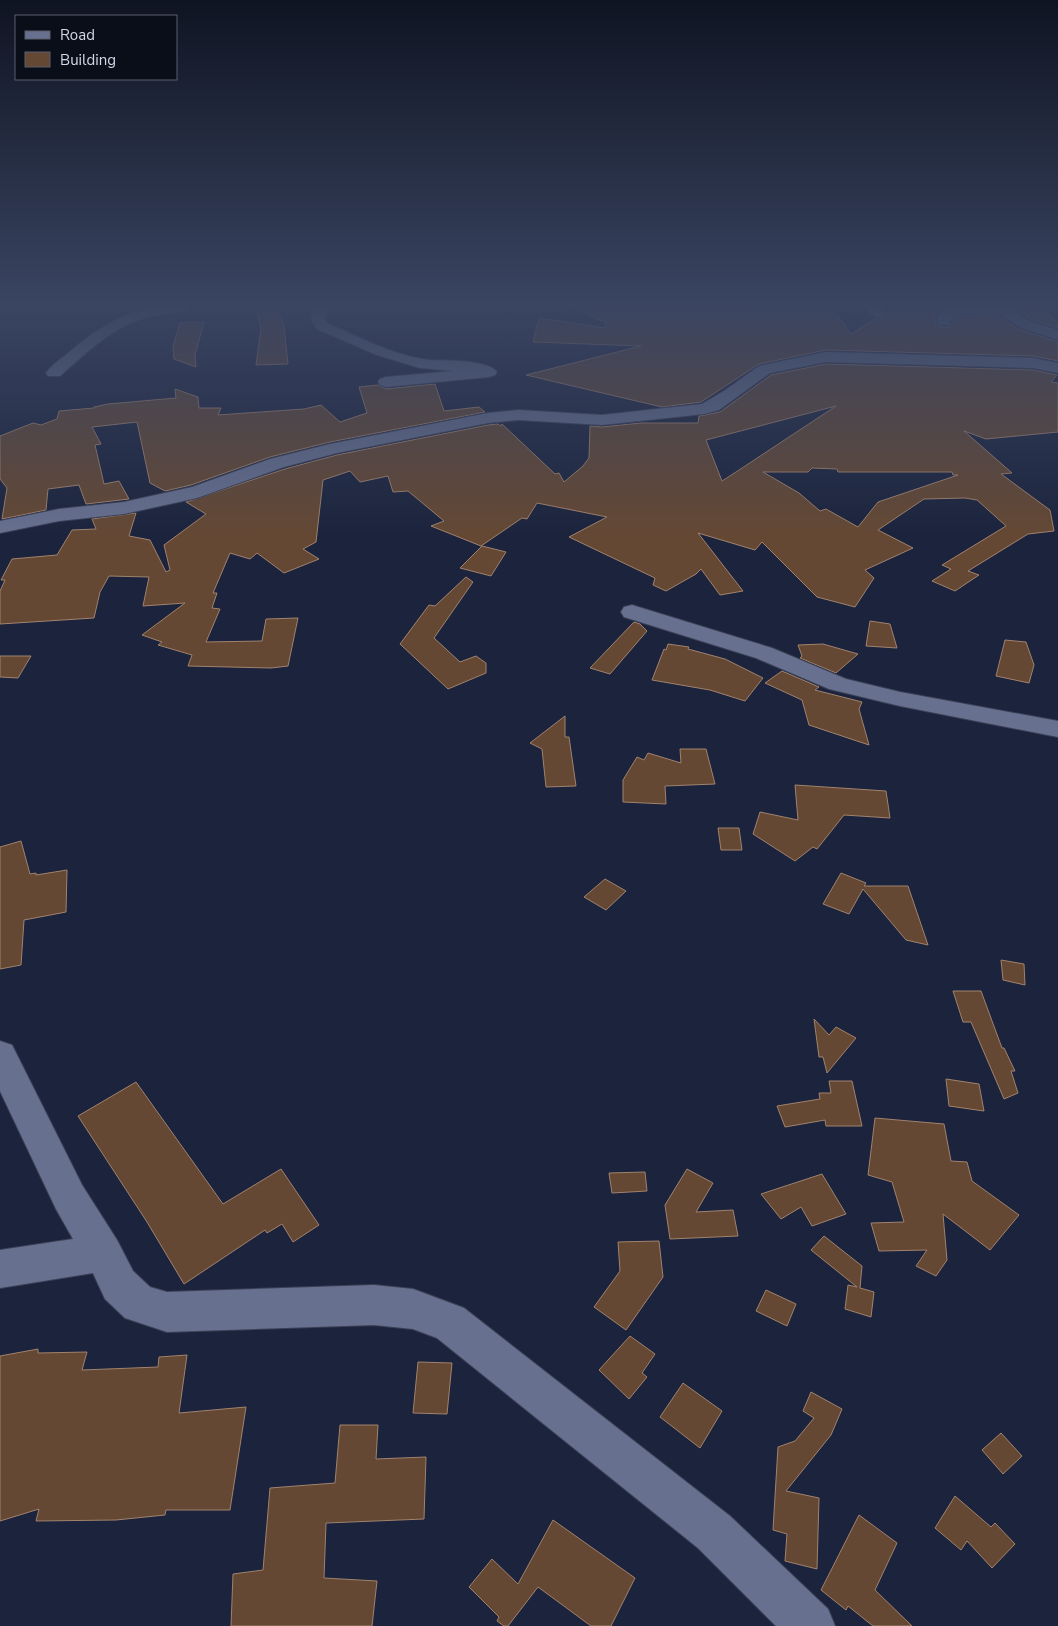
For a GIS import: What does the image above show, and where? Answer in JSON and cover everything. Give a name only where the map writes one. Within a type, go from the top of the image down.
[{"type":"street","points":[[0,526],[59,515],[124,508],[197,492],[277,463],[336,448],[390,439],[497,416],[519,415],[625,419],[704,408],[713,406],[745,383]]},
{"type":"street","points":[[632,612],[764,653],[838,684],[900,699],[1058,729]]},
{"type":"street","points":[[0,1055],[68,1197],[103,1253],[119,1285],[139,1304],[167,1312],[374,1306],[413,1309],[450,1322],[714,1532],[811,1626]]},
{"type":"street","points":[[0,1269],[103,1253]]},
{"type":"building","points":[[559,383],[730,383],[701,402],[662,407]]},
{"type":"building","points":[[760,383],[1058,383],[1058,432],[986,439],[964,431],[1012,473],[1001,474],[1050,510],[1054,531],[1028,534],[968,571],[979,575],[955,591],[932,581],[951,569],[942,565],[1006,526],[977,500],[965,498],[924,499],[878,530],[913,548],[865,570],[874,578],[855,607],[817,597],[762,542],[755,550],[698,533],[743,591],[720,595],[701,569],[696,574],[666,591],[653,585],[655,578],[569,537],[607,517],[537,503],[527,519],[522,518],[481,546],[431,526],[444,521],[408,491],[393,492],[388,476],[360,482],[350,471],[323,480],[316,542],[303,549],[319,559],[284,573],[257,553],[250,559],[230,553],[213,593],[217,593],[212,608],[220,609],[206,642],[262,641],[266,619],[298,618],[288,666],[271,668],[188,666],[192,655],[158,645],[162,642],[142,635],[185,603],[143,606],[149,577],[109,576],[100,592],[94,618],[0,624],[0,591],[5,580],[1,580],[12,559],[57,555],[72,530],[96,529],[92,519],[136,513],[129,536],[150,540],[166,572],[170,570],[164,545],[206,514],[186,502],[285,469],[337,455],[488,425],[498,424],[501,426],[502,424],[555,474],[559,473],[564,482],[583,466],[589,458],[590,426],[602,427],[641,423],[698,423],[699,416],[720,412]],"holes":[[[836,406],[722,481],[706,440]],[[812,468],[837,469],[838,472],[952,472],[953,475],[958,475],[878,502],[858,527],[826,509],[820,511],[799,493],[763,472],[808,472]]]},
{"type":"building","points":[[435,384],[444,411],[479,407],[485,412],[330,442],[270,457],[191,485],[165,491],[150,483],[137,422],[92,427],[101,444],[95,445],[104,484],[119,481],[129,499],[86,504],[79,485],[48,489],[46,510],[2,519],[7,488],[0,479],[0,436],[33,423],[41,425],[57,419],[59,411],[94,408],[108,404],[176,398],[175,389],[198,397],[199,408],[221,408],[218,415],[304,409],[321,405],[340,422],[367,413],[359,387],[378,385],[386,389]]},
{"type":"building","points":[[482,546],[506,552],[491,576],[460,568]]},
{"type":"building","points":[[466,577],[473,582],[434,638],[460,662],[476,656],[486,663],[486,673],[448,689],[400,644],[429,605],[435,606]]},
{"type":"building","points":[[870,621],[890,624],[897,648],[866,646]]},
{"type":"building","points":[[634,622],[640,624],[647,631],[610,674],[590,668]]},
{"type":"building","points":[[1005,640],[1026,642],[1034,665],[1029,683],[996,676]]},
{"type":"building","points":[[668,644],[689,647],[688,649],[725,659],[763,678],[745,701],[710,690],[652,680],[664,649],[666,650]]},
{"type":"building","points":[[823,644],[858,654],[836,673],[800,658],[802,656],[798,645]]},
{"type":"building","points":[[0,656],[31,656],[18,678],[0,677]]},
{"type":"building","points":[[782,671],[819,687],[815,690],[862,702],[859,709],[869,745],[809,725],[802,700],[765,683]]},
{"type":"building","points":[[565,716],[565,737],[569,737],[576,786],[546,787],[542,749],[530,743]]},
{"type":"building","points":[[680,749],[706,749],[715,784],[665,786],[666,804],[623,802],[623,780],[637,757],[644,760],[648,753],[681,763]]},
{"type":"building","points":[[795,785],[886,791],[890,818],[844,815],[817,849],[813,847],[795,861],[753,834],[760,812],[798,820]]},
{"type":"building","points":[[718,828],[739,828],[742,850],[721,850]]},
{"type":"building","points":[[21,841],[30,874],[36,873],[36,875],[67,870],[66,912],[24,920],[21,965],[0,969],[0,847]]},
{"type":"building","points":[[841,873],[866,883],[864,886],[908,886],[928,945],[906,940],[863,889],[849,914],[823,904]]},
{"type":"building","points":[[605,879],[626,891],[606,910],[584,897]]},
{"type":"building","points":[[1001,960],[1024,964],[1025,985],[1003,980]]},
{"type":"building","points":[[953,991],[981,991],[1002,1048],[1004,1048],[1015,1071],[1011,1071],[1018,1093],[1004,1099],[971,1022],[963,1022]]},
{"type":"building","points":[[814,1019],[829,1035],[836,1027],[856,1038],[827,1073],[823,1057],[819,1057]]},
{"type":"building","points":[[946,1079],[979,1084],[984,1111],[949,1106]]},
{"type":"building","points":[[829,1081],[852,1081],[862,1126],[826,1126],[825,1120],[785,1127],[777,1106],[820,1099],[819,1093],[831,1093]]},
{"type":"building","points":[[136,1082],[223,1204],[281,1169],[319,1225],[293,1242],[282,1224],[267,1233],[265,1230],[184,1284],[147,1222],[78,1116]]},
{"type":"building","points":[[875,1118],[944,1124],[951,1161],[967,1162],[972,1181],[1019,1215],[990,1250],[943,1214],[947,1260],[936,1276],[916,1266],[927,1250],[879,1251],[871,1223],[904,1222],[892,1182],[868,1175]]},
{"type":"building","points":[[687,1169],[713,1183],[696,1212],[733,1210],[738,1236],[670,1239],[665,1205]]},
{"type":"building","points":[[645,1172],[647,1191],[612,1193],[609,1173]]},
{"type":"building","points":[[822,1174],[846,1214],[812,1226],[801,1207],[781,1219],[761,1194]]},
{"type":"building","points":[[824,1236],[862,1266],[860,1288],[874,1292],[871,1317],[845,1309],[848,1285],[857,1287],[811,1250]]},
{"type":"building","points":[[659,1241],[663,1277],[626,1330],[594,1307],[620,1271],[618,1242]]},
{"type":"building","points":[[766,1290],[796,1304],[787,1326],[756,1311]]},
{"type":"building","points":[[630,1336],[655,1354],[642,1373],[647,1377],[629,1399],[599,1370]]},
{"type":"building","points":[[38,1349],[38,1353],[87,1352],[82,1370],[158,1367],[159,1357],[187,1355],[179,1413],[246,1407],[230,1510],[166,1510],[165,1515],[116,1520],[36,1521],[39,1509],[0,1521],[0,1356]]},
{"type":"building","points":[[418,1362],[452,1363],[447,1414],[413,1413]]},
{"type":"building","points":[[683,1383],[722,1411],[700,1448],[660,1417]]},
{"type":"building","points":[[811,1392],[842,1409],[831,1435],[786,1491],[819,1498],[817,1569],[785,1561],[787,1534],[773,1530],[778,1447],[795,1441],[814,1418],[803,1411]]},
{"type":"building","points":[[340,1425],[378,1425],[376,1459],[426,1457],[424,1519],[326,1523],[324,1578],[377,1581],[372,1626],[231,1626],[233,1574],[263,1570],[270,1488],[335,1483]]},
{"type":"building","points":[[1001,1433],[1022,1456],[1003,1474],[982,1450]]},
{"type":"building","points":[[955,1496],[991,1527],[995,1523],[1015,1544],[992,1568],[967,1541],[961,1550],[935,1528]]},
{"type":"building","points":[[859,1515],[897,1543],[875,1590],[912,1626],[873,1626],[848,1606],[846,1610],[821,1590]]},
{"type":"building","points":[[553,1520],[635,1578],[611,1626],[591,1626],[538,1587],[508,1626],[504,1626],[497,1621],[499,1617],[469,1587],[492,1559],[518,1584]]}]
